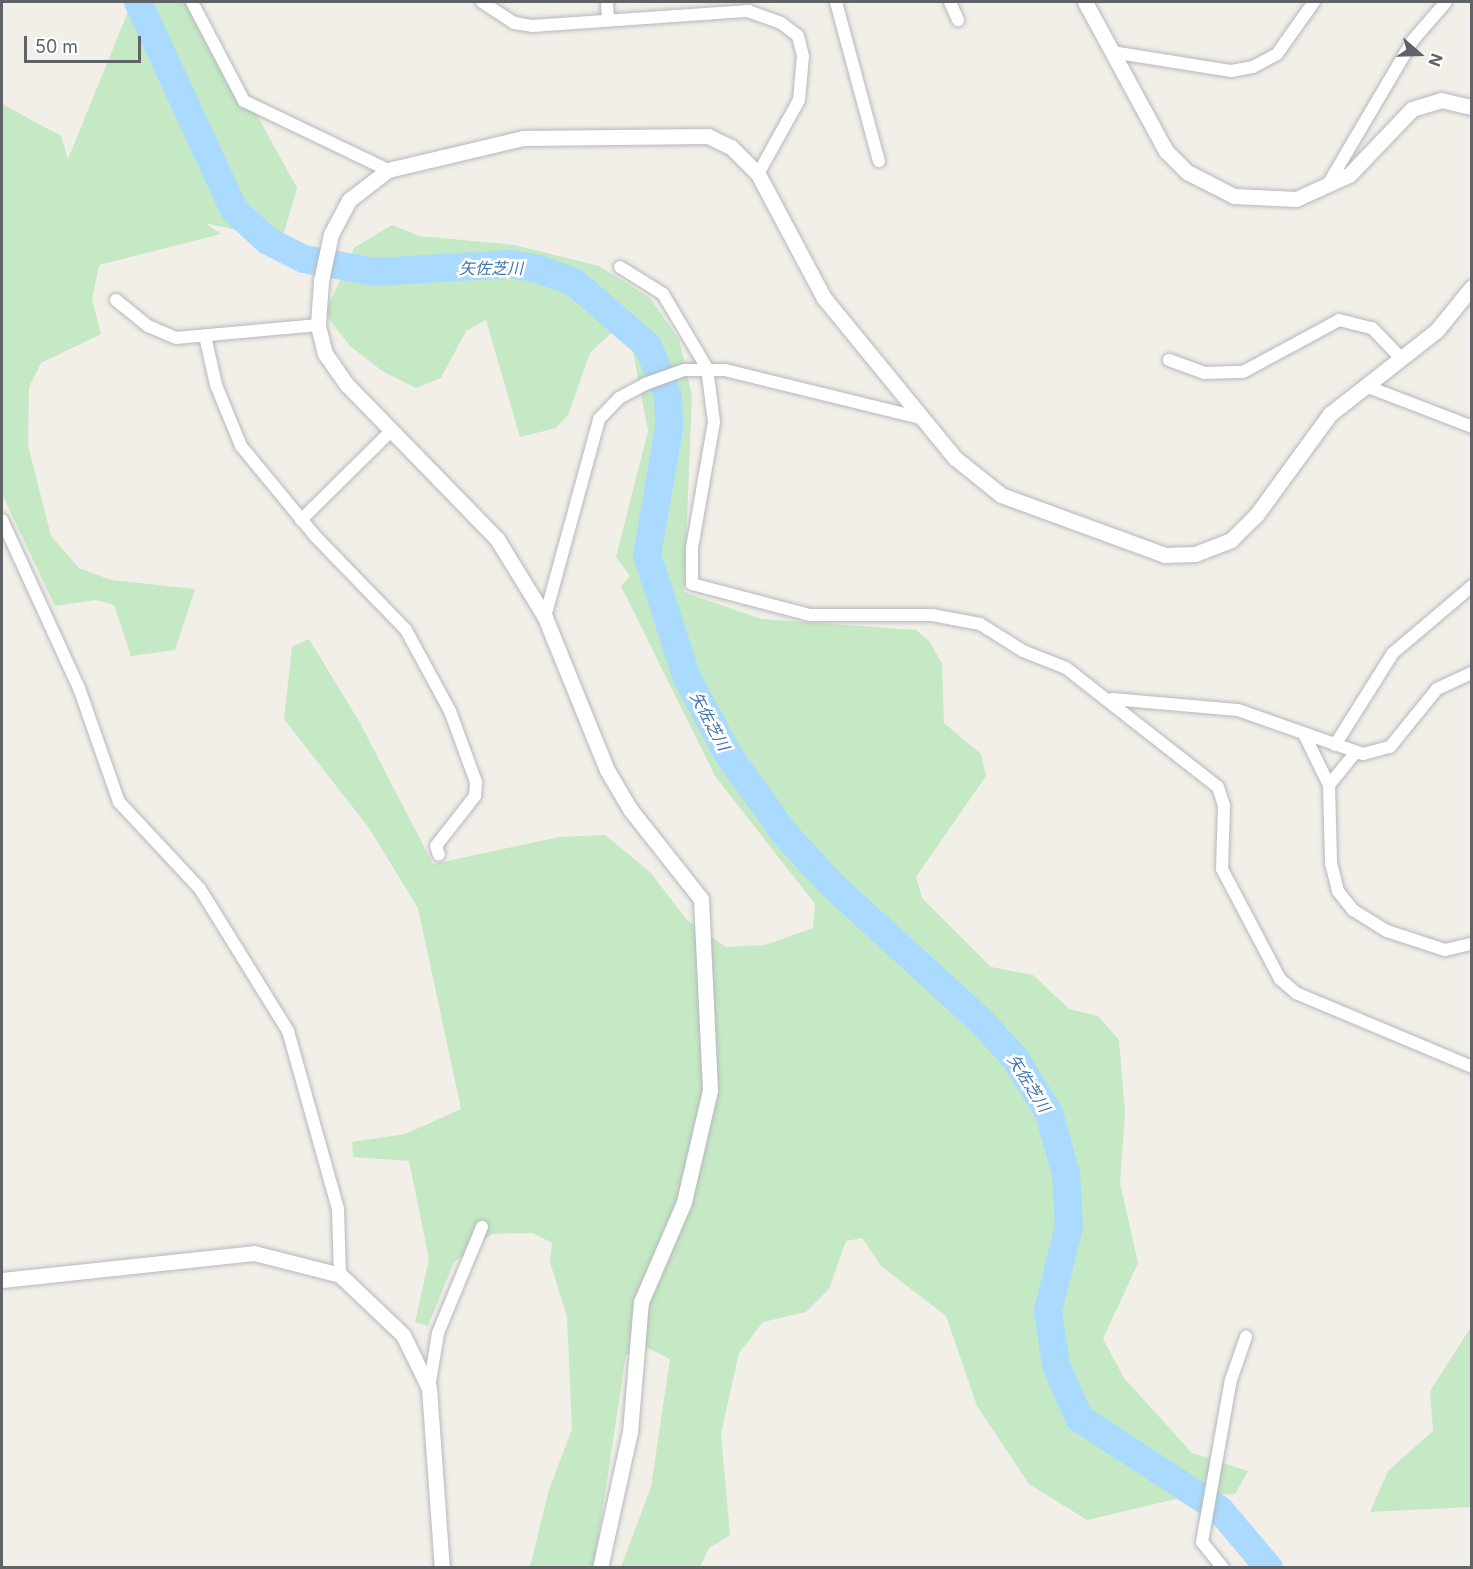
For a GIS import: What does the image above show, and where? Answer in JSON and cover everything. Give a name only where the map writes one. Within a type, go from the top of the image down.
[{"type":"street","points":[[192,2],[244,101],[388,170]]},
{"type":"street","points":[[482,2],[514,23],[532,26],[750,6],[781,23],[798,36],[803,56],[799,100],[758,174]]},
{"type":"street","points":[[607,2],[608,19]]},
{"type":"street","points":[[836,2],[879,161]]},
{"type":"street","points":[[950,2],[958,20]]},
{"type":"street","points":[[1085,2],[1166,151],[1187,171],[1234,195],[1269,200],[1296,199],[1327,186],[1371,159],[1412,109],[1441,100],[1472,107]]},
{"type":"street","points":[[1113,52],[1231,71],[1253,68],[1277,54],[1314,2]]},
{"type":"street","points":[[1327,186],[1413,40],[1446,2]]},
{"type":"street","points":[[600,1568],[630,1432],[641,1302],[684,1202],[710,1090],[706,930],[701,899],[630,809],[607,770],[545,617],[497,539],[347,385],[325,354],[318,325],[321,281],[331,234],[349,200],[388,170],[523,138],[708,136],[731,147],[758,174],[824,298],[917,417],[1001,495],[1165,555],[1195,554],[1232,540],[1257,514],[1305,442],[1366,386],[1437,330],[1472,287]]},
{"type":"street","points":[[620,267],[663,294],[707,368],[714,422],[692,548],[692,584],[810,615],[932,615],[981,624],[1023,651],[1066,668],[1112,699],[1218,788],[1224,805],[1222,869],[1280,979],[1296,993],[1472,1067]]},
{"type":"street","points":[[116,300],[148,326],[176,338],[318,325]]},
{"type":"street","points":[[1169,360],[1205,373],[1243,372],[1339,320],[1372,328],[1401,358]]},
{"type":"street","points":[[205,336],[216,385],[241,446],[301,520],[406,630],[450,711],[476,782],[475,796],[436,846],[439,855]]},
{"type":"street","points":[[545,617],[599,419],[619,398],[645,384],[684,370],[707,368],[917,417]]},
{"type":"street","points":[[1366,386],[1472,427]]},
{"type":"street","points":[[301,520],[392,430]]},
{"type":"street","points":[[2,520],[79,688],[119,802],[200,889],[288,1031],[338,1209],[340,1275]]},
{"type":"street","points":[[1335,746],[1393,653],[1472,586]]},
{"type":"street","points":[[1112,699],[1238,710],[1356,752],[1390,747],[1437,689],[1472,674]]},
{"type":"street","points":[[1304,734],[1329,785],[1331,863],[1338,891],[1353,910],[1420,944],[1445,950],[1472,944]]},
{"type":"street","points":[[1329,785],[1356,752]]},
{"type":"street","points":[[442,1568],[429,1388],[438,1333],[482,1227]]},
{"type":"street","points":[[2,1280],[254,1253],[340,1275],[403,1335],[429,1388]]},
{"type":"street","points":[[1223,1568],[1202,1542],[1231,1380],[1246,1337]]},
{"type":"green space","points":[[132,2],[185,2],[200,11],[297,188],[282,240],[205,223],[221,234],[99,265],[92,300],[101,334],[41,363],[29,387],[28,445],[51,536],[79,568],[111,580],[195,589],[175,650],[131,656],[114,605],[96,600],[55,606],[2,494],[2,104],[61,136],[68,159]]},
{"type":"green space","points":[[392,225],[419,236],[514,245],[599,266],[650,298],[679,339],[692,396],[684,592],[761,619],[916,630],[929,641],[942,664],[944,723],[981,754],[986,776],[916,877],[922,898],[991,967],[1033,975],[1069,1009],[1098,1016],[1119,1040],[1125,1112],[1120,1183],[1138,1263],[1103,1339],[1124,1378],[1192,1453],[1248,1471],[1235,1494],[1193,1495],[1087,1520],[1029,1484],[977,1406],[946,1316],[881,1266],[862,1238],[846,1241],[829,1289],[806,1312],[763,1322],[739,1353],[721,1434],[730,1535],[709,1548],[700,1567],[621,1567],[651,1487],[670,1359],[648,1348],[626,1354],[594,1567],[530,1567],[549,1490],[572,1429],[567,1317],[550,1262],[552,1243],[533,1233],[492,1234],[454,1262],[428,1326],[415,1322],[429,1259],[409,1161],[353,1157],[352,1142],[405,1134],[461,1109],[418,908],[369,828],[284,719],[292,647],[309,639],[360,723],[433,864],[559,837],[605,835],[650,872],[687,920],[726,947],[765,945],[813,928],[815,904],[715,776],[621,586],[630,576],[616,557],[648,431],[633,351],[611,333],[590,353],[568,415],[556,428],[520,437],[486,320],[466,331],[441,378],[416,388],[382,371],[350,346],[325,314],[354,248]]},
{"type":"green space","points":[[1471,1327],[1471,1507],[1370,1512],[1388,1471],[1433,1431],[1430,1391]]},
{"type":"waterway","name":"矢佐芝川","points":[[138,2],[234,210],[268,241],[304,259],[375,272],[511,264],[538,269],[574,282],[648,346],[668,396],[669,428],[647,555],[687,678],[728,754],[785,834],[832,885],[979,1019],[1014,1057],[1049,1113],[1066,1174],[1069,1226],[1048,1311],[1056,1365],[1079,1418],[1220,1510],[1269,1568]]}]
